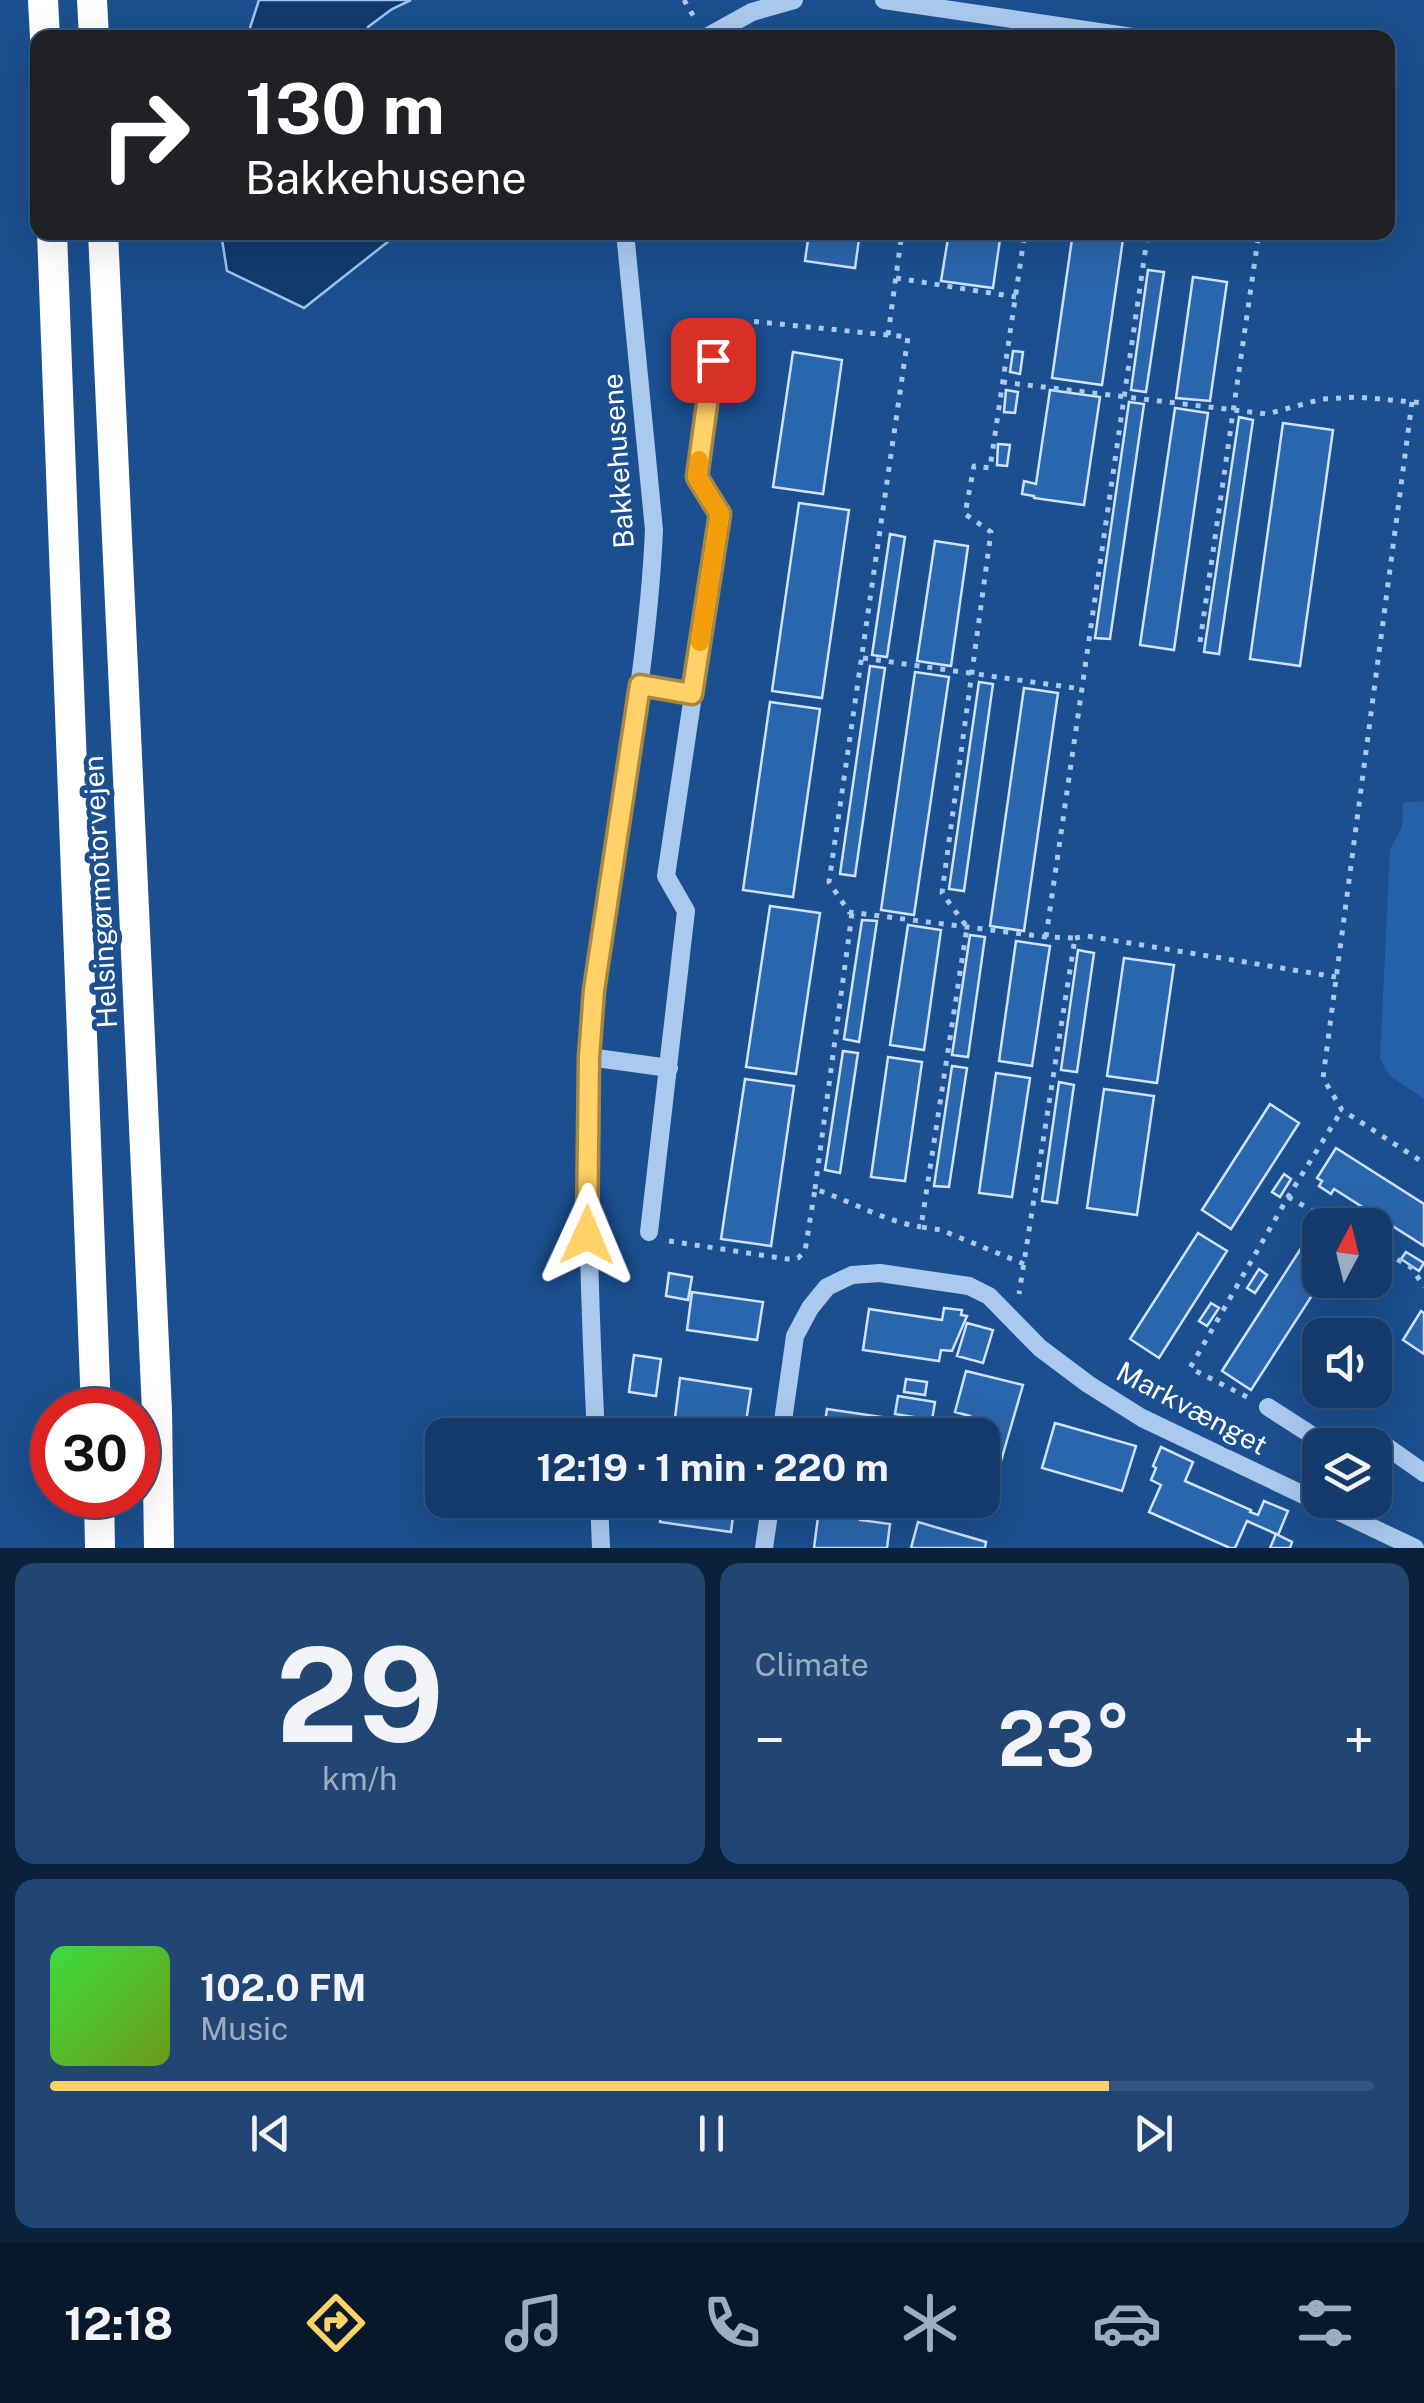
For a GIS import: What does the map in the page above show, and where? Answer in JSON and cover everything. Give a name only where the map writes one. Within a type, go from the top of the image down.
[{"type":"highway","points":[[43,0],[44,30]]},
{"type":"highway","points":[[92,0],[94,30]]},
{"type":"highway","name":"Helsingørmotorvejen","points":[[52,240],[95,1388]]},
{"type":"highway","name":"Helsingørmotorvejen","points":[[103,240],[156,1392],[159,1548]]},
{"type":"highway","points":[[99,1518],[100,1548]]},
{"type":"street","points":[[719,30],[752,12],[794,0]]},
{"type":"street","points":[[884,0],[1085,30]]},
{"type":"street","name":"Bakkehusene","points":[[595,1418],[587,1235],[589,1057],[594,990],[640,685],[654,530],[626,240]]},
{"type":"street","points":[[656,1236],[686,911],[666,876],[720,514],[697,477],[713,360]]},
{"type":"street","points":[[640,685],[692,694]]},
{"type":"street","points":[[589,1057],[669,1068]]},
{"type":"street","name":"Markvænget","points":[[784,1418],[796,1336],[810,1308],[827,1287],[852,1275],[880,1273],[968,1286],[989,1296],[1040,1348],[1142,1418],[1302,1491]]},
{"type":"street","points":[[1268,1407],[1302,1429]]},
{"type":"street","points":[[1392,1450],[1424,1472]]},
{"type":"street","points":[[600,1518],[601,1548]]},
{"type":"street","points":[[764,1548],[768,1518]]},
{"type":"street","name":"Markvænget","points":[[1357,1518],[1415,1548]]},
{"type":"path","points":[[888,335],[901,240]]},
{"type":"path","points":[[921,1227],[967,927],[942,893],[991,532],[966,514],[974,466],[990,468],[1024,240]]},
{"type":"path","points":[[1046,937],[1147,240]]},
{"type":"path","points":[[1200,642],[1258,240]]},
{"type":"path","points":[[896,278],[1016,296]]},
{"type":"path","points":[[713,360],[749,321],[908,337],[829,882],[849,912],[1046,937],[1087,936],[1336,977]]},
{"type":"path","points":[[1002,382],[1267,414],[1322,399],[1357,397],[1424,403]]},
{"type":"path","points":[[1412,402],[1323,1078],[1342,1110],[1424,1163]]},
{"type":"path","points":[[862,658],[1082,689]]},
{"type":"path","points":[[656,1236],[786,1259],[798,1258],[804,1250],[852,912]]},
{"type":"path","points":[[1015,1322],[1075,938]]},
{"type":"path","points":[[1268,1407],[1190,1368],[1342,1110]]},
{"type":"path","points":[[815,1189],[903,1224],[950,1234],[1024,1264]]},
{"type":"path","points":[[1288,1197],[1308,1208]]},
{"type":"path","points":[[1392,1256],[1412,1268],[1424,1287]]},
{"type":"shaded area","points":[[259,0],[411,0],[392,9],[368,30],[249,30]]},
{"type":"shaded area","points":[[222,240],[390,240],[304,308],[227,271]]},
{"type":"shaded area","points":[[1424,801],[1424,1099],[1389,1075],[1380,1058],[1390,850],[1402,827],[1403,803]]},
{"type":"building","points":[[808,240],[859,240],[855,268],[805,261]]},
{"type":"building","points":[[948,240],[1000,240],[993,288],[941,281]]},
{"type":"building","points":[[1072,240],[1123,240],[1102,385],[1052,378]]},
{"type":"building","points":[[1148,270],[1164,272],[1146,392],[1131,390]]},
{"type":"building","points":[[1193,277],[1227,282],[1210,401],[1176,398]]},
{"type":"building","points":[[1013,351],[1023,352],[1020,374],[1010,372]]},
{"type":"building","points":[[793,352],[842,360],[823,494],[773,487]]},
{"type":"building","points":[[1006,390],[1018,392],[1015,413],[1004,412]]},
{"type":"building","points":[[1050,390],[1100,397],[1084,505],[1022,494],[1024,481],[1036,484]]},
{"type":"building","points":[[1129,402],[1144,404],[1110,639],[1095,638]]},
{"type":"building","points":[[1175,408],[1208,413],[1174,650],[1140,645]]},
{"type":"building","points":[[1239,417],[1253,420],[1219,654],[1204,652]]},
{"type":"building","points":[[1283,423],[1333,430],[1300,666],[1250,659]]},
{"type":"building","points":[[998,444],[1010,445],[1007,466],[997,465]]},
{"type":"building","points":[[799,503],[849,510],[822,698],[772,691]]},
{"type":"building","points":[[890,534],[905,537],[887,657],[872,655]]},
{"type":"building","points":[[935,541],[968,546],[951,666],[917,661]]},
{"type":"building","points":[[870,666],[885,668],[855,876],[840,874]]},
{"type":"building","points":[[915,672],[949,677],[914,915],[881,910]]},
{"type":"building","points":[[979,682],[993,684],[964,891],[949,889]]},
{"type":"building","points":[[1024,688],[1058,693],[1024,931],[990,926]]},
{"type":"building","points":[[770,702],[820,709],[793,897],[743,890]]},
{"type":"building","points":[[770,906],[820,913],[796,1074],[746,1067]]},
{"type":"building","points":[[862,920],[877,921],[859,1042],[844,1039]]},
{"type":"building","points":[[908,925],[941,930],[924,1050],[890,1045]]},
{"type":"building","points":[[970,935],[985,937],[968,1057],[952,1055]]},
{"type":"building","points":[[1016,941],[1050,946],[1032,1066],[999,1061]]},
{"type":"building","points":[[1078,950],[1094,953],[1077,1072],[1061,1070]]},
{"type":"building","points":[[1124,958],[1174,965],[1157,1083],[1107,1076]]},
{"type":"building","points":[[843,1051],[858,1053],[840,1173],[825,1170]]},
{"type":"building","points":[[888,1057],[922,1062],[905,1181],[871,1177]]},
{"type":"building","points":[[952,1066],[967,1068],[949,1187],[934,1186]]},
{"type":"building","points":[[996,1073],[1030,1078],[1012,1197],[979,1193]]},
{"type":"building","points":[[745,1079],[794,1086],[771,1246],[721,1239]]},
{"type":"building","points":[[1059,1082],[1074,1085],[1057,1203],[1042,1201]]},
{"type":"building","points":[[1104,1089],[1154,1096],[1137,1215],[1087,1208]]},
{"type":"building","points":[[1270,1104],[1299,1123],[1231,1229],[1202,1210]]},
{"type":"building","points":[[1336,1148],[1424,1204],[1424,1246],[1392,1226],[1392,1208],[1364,1208],[1334,1189],[1331,1194],[1319,1186],[1322,1181],[1317,1178]]},
{"type":"building","points":[[1284,1174],[1291,1179],[1280,1197],[1272,1192]]},
{"type":"building","points":[[1198,1233],[1227,1251],[1159,1358],[1130,1339]]},
{"type":"building","points":[[1302,1247],[1302,1298],[1310,1298],[1251,1390],[1222,1371]]},
{"type":"building","points":[[1406,1252],[1424,1263],[1419,1271],[1401,1259]]},
{"type":"building","points":[[1259,1269],[1267,1275],[1255,1293],[1247,1288]]},
{"type":"building","points":[[669,1273],[692,1277],[688,1300],[666,1296]]},
{"type":"building","points":[[692,1292],[763,1302],[757,1340],[687,1330]]},
{"type":"building","points":[[1211,1303],[1219,1308],[1207,1326],[1199,1321]]},
{"type":"building","points":[[944,1308],[962,1310],[961,1315],[967,1316],[952,1351],[941,1350],[939,1361],[863,1350],[869,1309],[942,1320]]},
{"type":"building","points":[[1421,1311],[1424,1313],[1424,1354],[1403,1340]]},
{"type":"building","points":[[967,1323],[993,1330],[983,1363],[957,1356]]},
{"type":"building","points":[[634,1355],[661,1359],[656,1396],[629,1392]]},
{"type":"building","points":[[966,1371],[1023,1385],[1001,1461],[1000,1418],[969,1418],[955,1412]]},
{"type":"building","points":[[680,1378],[751,1389],[747,1418],[675,1418]]},
{"type":"building","points":[[906,1379],[927,1382],[925,1395],[904,1392]]},
{"type":"building","points":[[898,1396],[935,1402],[932,1418],[895,1414]]},
{"type":"building","points":[[827,1409],[888,1418],[826,1418]]},
{"type":"building","points":[[1055,1423],[1136,1446],[1122,1491],[1042,1468]]},
{"type":"building","points":[[1161,1447],[1193,1462],[1185,1481],[1258,1515],[1264,1501],[1288,1511],[1278,1535],[1292,1542],[1290,1548],[1270,1548],[1276,1534],[1247,1521],[1235,1548],[1230,1548],[1149,1512],[1161,1485],[1151,1480]]},
{"type":"building","points":[[661,1518],[733,1518],[731,1532],[660,1522]]},
{"type":"building","points":[[818,1518],[860,1518],[890,1524],[887,1548],[814,1548]]},
{"type":"building","points":[[918,1522],[986,1542],[985,1548],[911,1548]]},
{"type":"slow traffic","points":[[699,460],[697,477],[720,514],[700,642]]},
{"type":"route","points":[[587,1235],[589,1057],[594,990],[640,685],[692,694],[720,514],[697,477],[713,360]]}]
